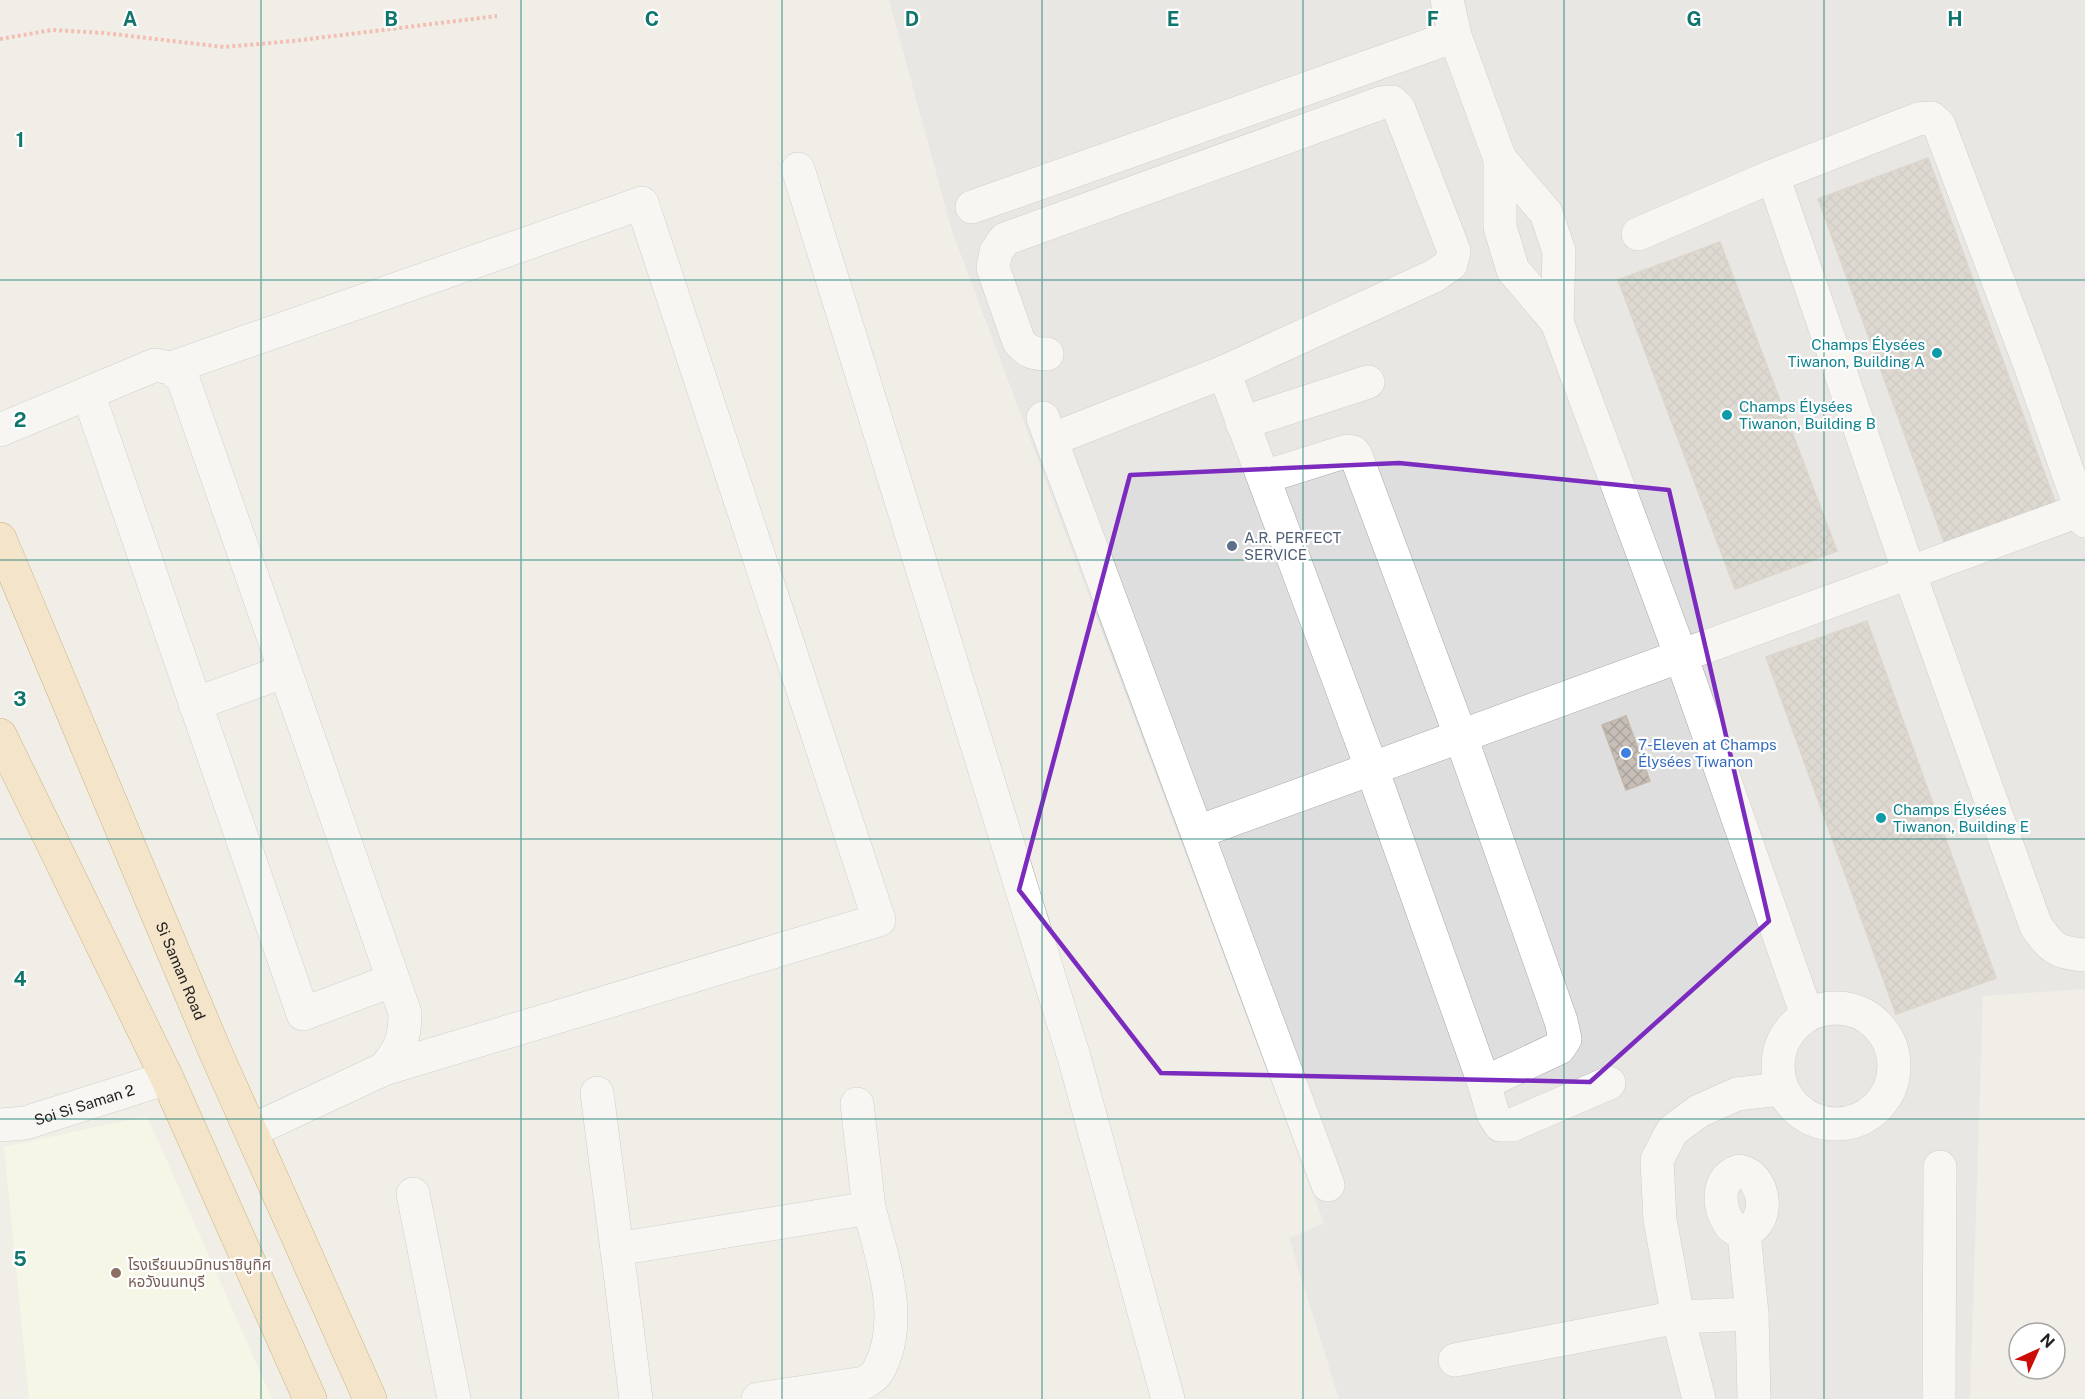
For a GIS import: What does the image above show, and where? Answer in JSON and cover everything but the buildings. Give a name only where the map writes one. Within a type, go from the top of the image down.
[{"type":"main road","name":"Si Saman Road","points":[[0,539],[215,1051],[370,1399]]},
{"type":"main road","points":[[0,735],[167,1078],[310,1399]]},
{"type":"street","points":[[1447,0],[1455,36],[1500,159],[1500,227],[1513,270],[1557,322],[1681,656],[1807,1014]]},
{"type":"street","points":[[972,207],[1455,36]]},
{"type":"street","points":[[1047,354],[1034,354],[1026,350],[1019,342],[993,268],[996,252],[1005,239],[1382,103],[1392,102],[1399,109],[1454,251],[1451,264],[1434,276],[1224,372],[1051,427],[1328,1185]]},
{"type":"street","points":[[1198,832],[1909,572],[2083,515],[2030,365],[1939,125],[1931,118],[1918,119],[1773,176],[1638,234]]},
{"type":"street","points":[[1500,159],[1546,213],[1559,251],[1557,322]]},
{"type":"street","points":[[798,168],[1074,1057],[1168,1399]]},
{"type":"street","points":[[1773,176],[1909,572],[2036,926],[2048,943],[2065,954],[2085,955]]},
{"type":"street","points":[[171,368],[642,203],[879,921],[384,1069],[250,1131]]},
{"type":"street","points":[[0,430],[155,364],[171,368],[183,379],[405,1013],[405,1031],[398,1053],[384,1069]]},
{"type":"street","points":[[1224,372],[1372,769],[1493,1114],[1500,1125],[1512,1125],[1609,1083]]},
{"type":"street","points":[[1242,423],[1368,382]]},
{"type":"street","points":[[88,393],[303,1014],[393,980]]},
{"type":"street","points":[[1264,477],[1347,451],[1353,452],[1461,736],[1561,1021],[1565,1039],[1559,1048],[1484,1083]]},
{"type":"street","points":[[195,704],[285,670]]},
{"type":"street","points":[[1829,1008],[1851,1010],[1872,1020],[1886,1038],[1893,1059],[1892,1082],[1882,1102],[1864,1117],[1843,1124],[1820,1122],[1800,1112],[1782,1089],[1777,1061],[1786,1034],[1807,1014],[1829,1008]]},
{"type":"street","name":"Soi Si Saman 2","points":[[0,1125],[25,1123],[167,1078]]},
{"type":"street","points":[[1699,1399],[1678,1317],[1660,1221],[1657,1160],[1672,1131],[1699,1111],[1737,1094],[1782,1089]]},
{"type":"street","points":[[597,1093],[636,1399]]},
{"type":"street","points":[[758,1399],[831,1394],[864,1383],[877,1373],[889,1344],[891,1316],[887,1280],[869,1208],[857,1104]]},
{"type":"street","points":[[1939,1399],[1940,1167]]},
{"type":"street","points":[[413,1194],[454,1399]]},
{"type":"street","points":[[617,1249],[869,1208]]},
{"type":"street","points":[[1744,1234],[1752,1314],[1754,1399]]},
{"type":"street","points":[[1455,1360],[1678,1317],[1752,1314]]},
{"type":"path","points":[[0,39],[52,30],[104,33],[224,47],[293,41],[497,16]]},
{"type":"highlighted area","points":[[1399,463],[1669,490],[1769,921],[1590,1082],[1161,1073],[1019,890],[1130,475]]},
{"type":"shaded area","points":[[889,0],[2085,0],[2085,989],[1983,996],[1970,1399],[1339,1399],[1289,1238],[1324,1223],[952,231]]},
{"type":"shaded area","name":"โรงเรียนนวมิทนราชินูทิศ หอวังนนทบุรี","points":[[147,1116],[272,1399],[29,1399],[4,1147]]},
{"type":"place","name":"Champs Élysées Tiwanon, Building A","points":[[1937,353]]},
{"type":"place","name":"Champs Élysées Tiwanon, Building B","points":[[1727,415]]},
{"type":"place","name":"A.R. PERFECT SERVICE","points":[[1232,546]]},
{"type":"place","name":"7-Eleven at Champs Élysées Tiwanon","points":[[1626,753]]},
{"type":"place","name":"Champs Élysées Tiwanon, Building E","points":[[1881,818]]},
{"type":"place","name":"โรงเรียนนวมิทนราชินูทิศ หอวังนนทบุรี","points":[[116,1273]]}]
